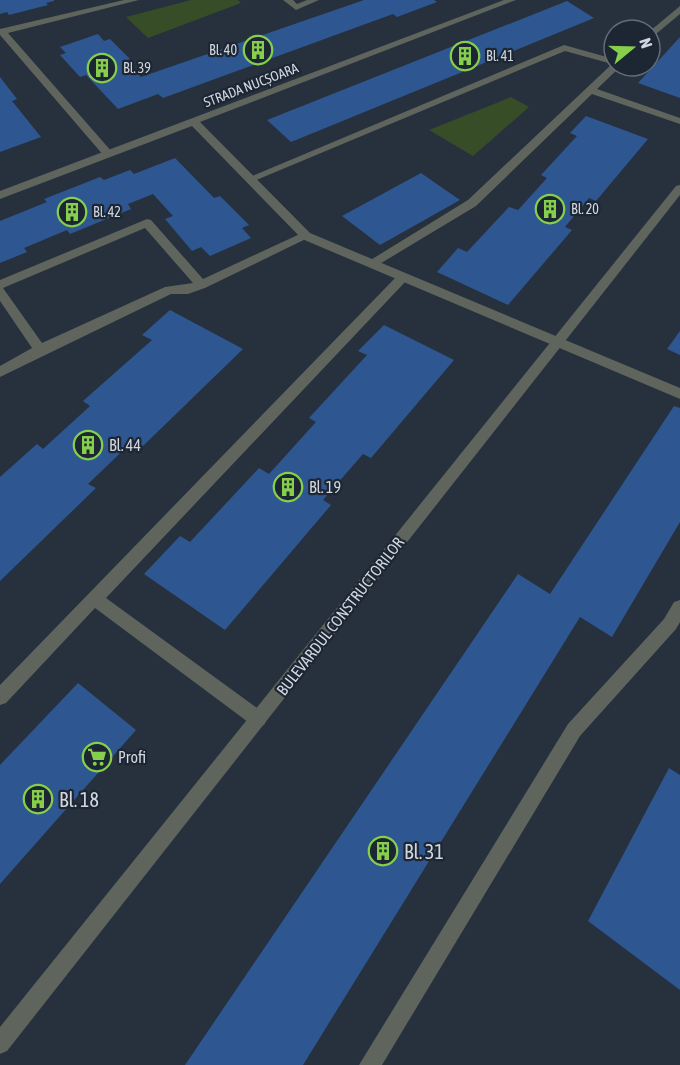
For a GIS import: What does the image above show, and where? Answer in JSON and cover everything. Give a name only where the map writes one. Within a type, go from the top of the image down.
[{"type":"street","points":[[108,154],[1,32],[135,0]]},
{"type":"street","points":[[287,0],[296,7],[315,0]]},
{"type":"street","name":"STRADA NUCȘOARA","points":[[0,195],[513,0]]},
{"type":"street","points":[[662,25],[680,9]]},
{"type":"street","points":[[250,179],[564,48],[602,59]]},
{"type":"street","points":[[373,264],[472,203],[603,78]]},
{"type":"street","points":[[590,90],[680,122]]},
{"type":"street","points":[[193,122],[306,236],[680,394]]},
{"type":"street","name":"BULEVARDUL CONSTRUCTORILOR","points":[[0,1044],[680,188]]},
{"type":"street","points":[[0,285],[147,223],[201,285]]},
{"type":"street","points":[[0,372],[40,350],[169,290],[188,290],[201,285],[306,236]]},
{"type":"street","points":[[0,698],[403,278]]},
{"type":"street","points":[[0,292],[40,350]]},
{"type":"street","points":[[95,599],[258,719]]},
{"type":"street","points":[[370,1065],[574,730],[670,624],[680,607]]},
{"type":"green space","points":[[191,0],[238,0],[241,3],[148,38],[126,17]]},
{"type":"green space","points":[[511,97],[529,107],[473,156],[429,130]]},
{"type":"building","points":[[0,0],[54,1],[46,3],[48,5],[9,15],[7,12],[0,14]]},
{"type":"building","points":[[364,0],[434,0],[437,2],[397,17],[393,14],[163,98],[158,94],[118,109],[86,75],[80,77],[60,55],[66,53],[60,47],[98,34],[104,41],[110,39],[130,59],[125,61],[141,77]]},
{"type":"building","name":"Bl. 41","points":[[567,1],[594,18],[291,142],[267,120]]},
{"type":"building","points":[[680,37],[680,98],[638,83],[643,78],[662,78],[662,57]]},
{"type":"building","points":[[0,77],[17,99],[12,101],[41,137],[0,152]]},
{"type":"building","name":"Bl. 20","points":[[586,116],[648,139],[596,201],[589,198],[565,227],[572,230],[508,305],[437,272],[458,248],[467,252],[509,207],[518,210],[547,178],[541,175],[577,136],[570,133]]},
{"type":"building","name":"Bl. 42","points":[[175,158],[214,198],[220,196],[249,225],[242,228],[251,238],[210,256],[201,247],[192,251],[165,219],[173,216],[153,194],[128,204],[131,209],[70,234],[67,230],[24,248],[27,252],[0,263],[0,221],[47,202],[44,199],[100,177],[104,180],[130,170],[134,174]]},
{"type":"building","points":[[421,173],[460,200],[380,245],[342,216]]},
{"type":"building","name":"Bl. 44","points":[[170,310],[243,349],[143,446],[134,440],[88,484],[96,488],[0,581],[0,477],[37,444],[43,449],[90,406],[83,401],[152,340],[142,335]]},
{"type":"building","name":"Bl. 19","points":[[384,325],[454,360],[371,458],[363,454],[323,500],[331,505],[225,630],[144,574],[180,536],[190,542],[259,468],[269,474],[316,422],[309,418],[367,355],[358,351]]},
{"type":"building","points":[[680,331],[680,355],[667,349]]},
{"type":"building","name":"Bl. 31","points":[[674,406],[680,408],[680,522],[612,637],[580,617],[303,1065],[185,1065],[518,574],[550,594]]},
{"type":"building","name":"Bl. 18","points":[[78,683],[136,730],[0,884],[0,765]]},
{"type":"building","points":[[669,768],[680,775],[680,990],[588,921]]},
{"type":"place","name":"Bl. 40","points":[[258,50]]},
{"type":"place","name":"Bl. 41","points":[[465,56]]},
{"type":"place","name":"Bl. 39","points":[[102,68]]},
{"type":"place","name":"Bl. 20","points":[[550,209]]},
{"type":"place","name":"Bl. 42","points":[[72,212]]},
{"type":"place","name":"Bl. 44","points":[[88,445]]},
{"type":"place","name":"Bl. 19","points":[[288,487]]},
{"type":"place","name":"Profi","points":[[97,757]]},
{"type":"place","name":"Bl. 18","points":[[38,799]]},
{"type":"place","name":"Bl. 31","points":[[383,851]]}]
